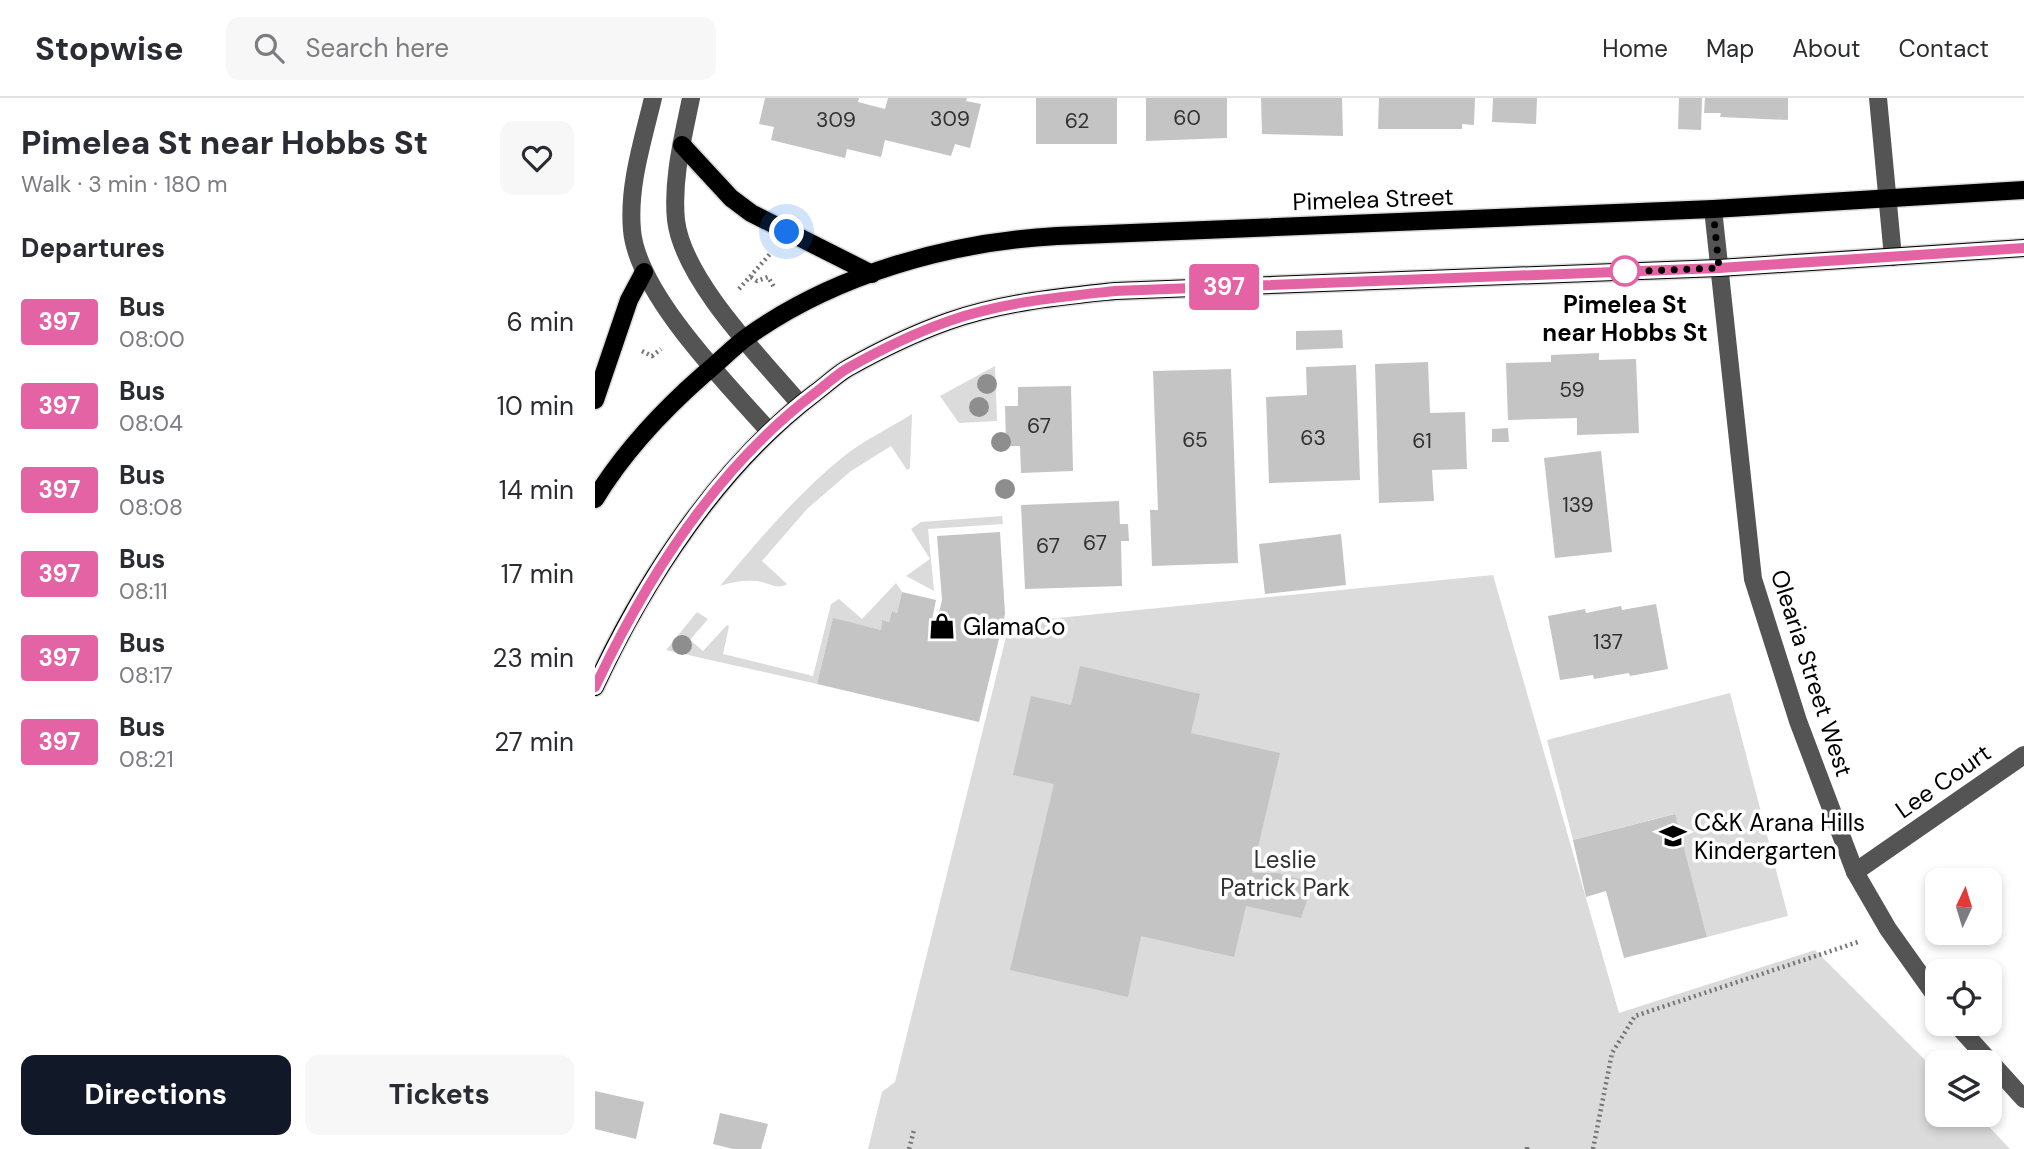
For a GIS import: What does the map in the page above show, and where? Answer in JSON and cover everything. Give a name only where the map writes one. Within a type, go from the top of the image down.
[{"type":"main road","points":[[682,145],[731,198],[751,213],[872,275]]},
{"type":"main road","name":"Pimelea Street","points":[[595,499],[636,440],[679,396],[745,339],[790,310],[872,275],[953,250],[1031,237],[1713,209],[2024,190]]},
{"type":"main road","points":[[595,687],[614,646],[654,577],[724,480],[769,431],[847,369],[921,332],[980,312],[1049,299],[1115,291],[1719,268],[2024,248]]},
{"type":"main road","points":[[595,400],[629,300],[643,272]]},
{"type":"street","points":[[653,98],[632,210],[634,242],[643,272],[669,312],[712,367],[769,431]]},
{"type":"street","points":[[691,98],[682,145],[676,206],[682,244],[708,291],[800,404]]},
{"type":"street","points":[[1878,98],[1893,257]]},
{"type":"street","name":"Olearia Street West","points":[[1713,209],[1753,579],[1798,721],[1855,872],[1888,929],[1925,981]]},
{"type":"street","name":"Lee Court","points":[[1855,872],[2024,755]]},
{"type":"street","points":[[1967,1036],[2024,1099]]},
{"type":"path","points":[[736,292],[778,244]]},
{"type":"path","points":[[751,277],[757,281],[768,277],[774,287]]},
{"type":"path","points":[[632,346],[652,356],[665,346]]},
{"type":"path","points":[[1593,1149],[1612,1054],[1635,1016],[1852,945],[1888,929]]},
{"type":"path","points":[[909,1149],[914,1130]]},
{"type":"green space","points":[[995,366],[997,421],[959,423],[940,396]]},
{"type":"green space","points":[[912,414],[910,468],[907,470],[891,446],[851,471],[807,509],[762,561],[787,584],[775,586],[759,581],[746,581],[720,586],[809,487],[843,457]]},
{"type":"green space","points":[[1002,516],[1003,524],[928,529],[934,591],[906,576],[930,559],[911,529],[921,522]]},
{"type":"green space","name":"Leslie Patrick Park","points":[[1493,575],[1619,1013],[1815,950],[1925,1060],[1925,1127],[1989,1127],[2010,1149],[868,1149],[882,1092],[895,1082],[1009,625],[1017,622]]},
{"type":"green space","points":[[896,583],[902,592],[897,613],[892,611],[889,622],[882,620],[881,630],[833,619],[817,684],[666,650],[697,612],[708,619],[690,640],[703,651],[727,625],[729,626],[723,654],[813,676],[831,604],[839,599],[862,619]]},
{"type":"green space","points":[[1730,693],[1788,916],[1707,937],[1674,814],[1573,840],[1547,740]]},
{"type":"building","points":[[765,98],[859,98],[858,102],[885,109],[888,98],[967,98],[966,101],[981,104],[970,148],[955,144],[951,156],[885,140],[881,157],[847,149],[845,158],[771,140],[774,127],[759,124]]},
{"type":"building","points":[[1036,98],[1117,98],[1117,144],[1036,144]]},
{"type":"building","points":[[1146,98],[1227,98],[1227,138],[1146,141]]},
{"type":"building","points":[[1261,98],[1342,98],[1343,136],[1262,134]]},
{"type":"building","points":[[1379,98],[1475,98],[1474,125],[1462,124],[1462,129],[1378,129]]},
{"type":"building","points":[[1493,98],[1537,98],[1536,124],[1492,122]]},
{"type":"building","points":[[1679,98],[1702,98],[1701,130],[1678,129]]},
{"type":"building","points":[[1705,98],[1788,98],[1788,120],[1720,117],[1721,113],[1704,113]]},
{"type":"building","points":[[1342,330],[1343,348],[1296,350],[1296,331]]},
{"type":"building","points":[[1599,353],[1599,360],[1636,359],[1639,433],[1577,435],[1577,418],[1508,420],[1506,363],[1551,362],[1551,355]]},
{"type":"building","points":[[1428,362],[1430,413],[1465,412],[1467,469],[1432,470],[1434,501],[1379,503],[1375,364]]},
{"type":"building","points":[[1356,365],[1360,480],[1269,483],[1266,397],[1307,395],[1306,367]]},
{"type":"building","points":[[1231,369],[1238,563],[1152,566],[1150,510],[1158,510],[1153,371]]},
{"type":"building","points":[[1071,386],[1073,471],[1021,473],[1020,446],[1006,446],[1005,406],[1018,406],[1018,387]]},
{"type":"building","points":[[1508,428],[1509,442],[1492,442],[1492,429]]},
{"type":"building","points":[[1601,451],[1612,552],[1555,558],[1544,458]]},
{"type":"building","points":[[1119,501],[1120,524],[1128,524],[1129,541],[1121,541],[1122,586],[1025,589],[1021,505]]},
{"type":"building","name":"GlamaCo","points":[[1000,532],[1005,614],[979,722],[817,684],[833,618],[881,630],[882,620],[889,622],[892,611],[897,613],[902,592],[936,600],[932,620],[937,621],[942,600],[937,536]]},
{"type":"building","points":[[1341,534],[1346,585],[1265,594],[1259,544]]},
{"type":"building","points":[[1656,604],[1668,669],[1630,676],[1629,673],[1594,679],[1593,675],[1560,680],[1548,616],[1585,609],[1586,613],[1621,606],[1622,610]]},
{"type":"building","points":[[1080,666],[1200,694],[1191,733],[1280,753],[1252,873],[1278,873],[1313,883],[1301,918],[1246,906],[1234,957],[1141,936],[1128,997],[1010,970],[1054,784],[1013,775],[1031,696],[1071,705]]},
{"type":"building","points":[[1675,814],[1707,937],[1624,958],[1606,891],[1586,897],[1573,840]]},
{"type":"building","points":[[595,1091],[644,1102],[636,1139],[595,1129]]},
{"type":"building","points":[[720,1113],[768,1124],[761,1149],[733,1149],[713,1144]]},
{"type":"bus line","name":"397","points":[[595,687],[614,646],[654,577],[724,480],[769,431],[847,369],[921,332],[950,321],[1017,303],[1115,291],[1719,268],[2024,248]]},
{"type":"place","name":"Pimelea St near Hobbs St","points":[[1625,271]]},
{"type":"place","name":"GlamaCo","points":[[942,626]]},
{"type":"place","name":"C&K Arana Hills Kindergarten","points":[[1673,836]]},
{"type":"route","points":[[787,232],[872,275],[896,265],[953,250],[1031,237],[1713,209],[1719,268],[1617,272],[1625,271]]}]
